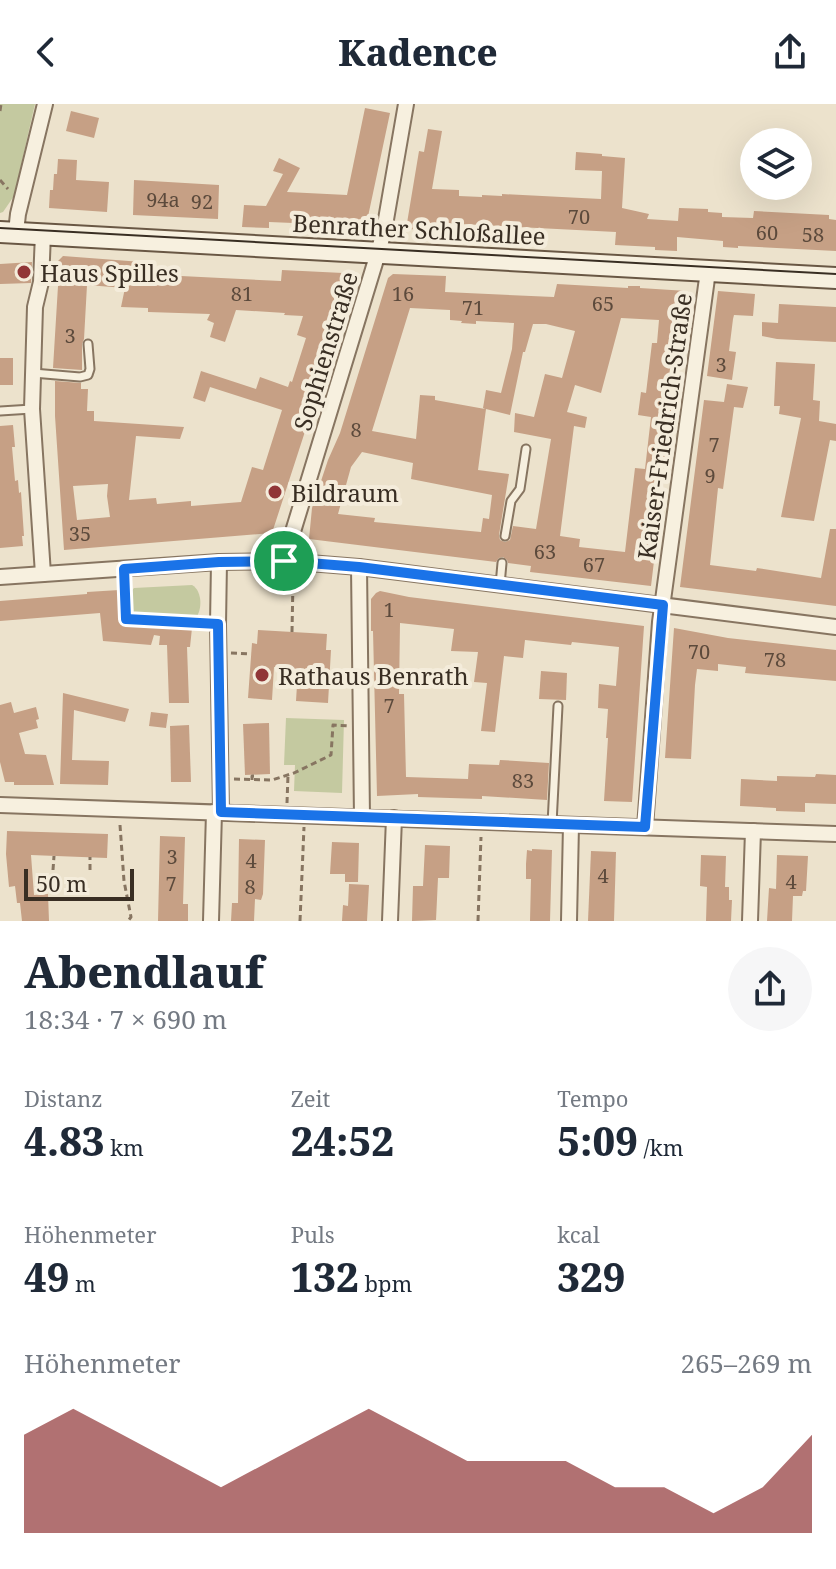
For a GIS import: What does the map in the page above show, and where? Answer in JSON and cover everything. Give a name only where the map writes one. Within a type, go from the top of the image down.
[{"type":"main road","name":"Benrather Schloßallee","points":[[8,232],[836,278]]},
{"type":"street","points":[[8,232],[21,203],[45,104]]},
{"type":"street","name":"Sophienstraße","points":[[284,561],[384,231],[406,104]]},
{"type":"street","points":[[43,234],[41,282],[35,307],[32,409],[43,574]]},
{"type":"street","name":"Kaiser-Friedrich-Straße","points":[[645,827],[663,605],[708,271]]},
{"type":"street","points":[[0,577],[219,562],[284,561],[359,567],[836,627]]},
{"type":"street","points":[[211,921],[220,778],[219,562]]},
{"type":"street","points":[[359,567],[362,817]]},
{"type":"street","points":[[0,805],[836,834]]},
{"type":"street","points":[[390,921],[394,818]]},
{"type":"street","points":[[569,921],[571,825]]},
{"type":"street","points":[[750,921],[753,831]]},
{"type":"lane","points":[[33,373],[88,375],[88,344]]},
{"type":"lane","points":[[0,411],[32,409]]},
{"type":"lane","points":[[505,536],[511,501],[520,489],[526,449]]},
{"type":"lane","points":[[500,585],[502,563]]},
{"type":"lane","points":[[552,824],[558,706]]},
{"type":"path","points":[[0,111],[1,104]]},
{"type":"path","points":[[124,569],[126,619],[218,624]]},
{"type":"path","points":[[292,632],[293,580]]},
{"type":"path","points":[[218,652],[251,654]]},
{"type":"path","points":[[220,778],[272,780],[288,775],[331,755],[333,725],[361,727]]},
{"type":"path","points":[[252,780],[256,774]]},
{"type":"path","points":[[287,815],[288,775]]},
{"type":"path","points":[[121,809],[124,881],[131,917],[128,921]]},
{"type":"path","points":[[300,921],[305,815]]},
{"type":"path","points":[[478,921],[481,821]]},
{"type":"path","points":[[53,870],[54,856]]},
{"type":"path","points":[[90,857],[90,870]]},
{"type":"green space","points":[[0,104],[35,104],[14,196],[0,213]]},
{"type":"green space","points":[[192,585],[198,592],[200,602],[199,613],[193,621],[136,618],[128,609],[127,596],[134,588]]},
{"type":"green space","points":[[286,718],[344,720],[342,793],[294,791],[295,765],[284,765]]},
{"type":"building","points":[[365,108],[390,113],[366,226],[269,222],[269,228],[242,227],[244,205],[266,206],[283,174],[273,171],[279,158],[300,168],[287,192],[347,195]]},
{"type":"building","points":[[71,111],[99,118],[94,138],[66,131]]},
{"type":"building","points":[[428,129],[442,131],[432,189],[459,190],[459,196],[502,194],[601,199],[602,171],[575,170],[576,152],[602,154],[625,158],[622,208],[649,214],[647,219],[678,221],[679,208],[708,209],[708,212],[722,213],[722,217],[753,218],[754,211],[829,215],[829,219],[836,220],[836,251],[723,247],[723,241],[677,237],[677,251],[655,250],[655,247],[615,245],[616,232],[462,224],[461,232],[408,229],[419,151],[424,152]]},
{"type":"building","points":[[58,159],[77,160],[76,180],[109,182],[107,212],[49,208]]},
{"type":"building","points":[[134,180],[219,185],[218,219],[133,215]]},
{"type":"building","points":[[63,256],[142,262],[141,274],[281,281],[282,270],[343,273],[350,278],[352,287],[272,533],[64,550],[55,381],[81,383],[81,389],[88,389],[87,411],[94,411],[94,421],[184,427],[180,439],[136,436],[129,500],[156,498],[157,504],[191,501],[191,506],[241,502],[252,467],[263,470],[282,410],[210,387],[205,402],[193,398],[201,371],[256,389],[260,377],[288,387],[306,338],[297,335],[303,316],[236,310],[225,342],[210,337],[214,323],[207,320],[210,314],[148,312],[148,308],[121,307],[125,288],[87,285],[82,370],[53,368],[58,261]],"holes":[[[108,484],[110,517],[77,520],[73,486]]]},
{"type":"building","name":"Haus Spilles","points":[[32,262],[31,283],[0,284],[0,264]]},
{"type":"building","points":[[393,274],[446,276],[445,292],[554,297],[557,284],[640,286],[687,291],[651,586],[530,572],[531,566],[508,563],[503,557],[496,562],[309,539],[312,508],[340,433],[388,278]],"holes":[[[410,308],[450,310],[450,320],[461,323],[514,323],[512,349],[501,393],[486,390],[485,409],[420,395],[416,439],[372,431]],[[621,318],[659,320],[657,343],[652,343],[646,393],[641,392],[638,415],[651,417],[645,469],[635,468],[625,552],[579,547],[580,539],[560,536],[574,426],[585,428],[587,417],[567,412],[575,385],[601,393]],[[533,324],[575,331],[562,378],[545,374],[534,417],[515,413],[514,432],[551,439],[536,529],[513,526],[510,540],[505,542],[500,540],[499,535],[509,474],[478,470],[486,409],[510,415]],[[362,452],[413,463],[411,479],[492,495],[489,519],[483,518],[481,532],[374,522],[375,518],[338,514],[351,467]]]},
{"type":"building","points":[[718,291],[755,294],[753,316],[734,315],[729,351],[736,352],[732,380],[707,376]]},
{"type":"building","points":[[779,304],[836,307],[836,342],[762,336],[762,322],[778,323]]},
{"type":"building","points":[[0,358],[13,358],[13,385],[0,385]]},
{"type":"building","points":[[776,362],[815,364],[813,400],[820,401],[819,421],[836,424],[836,441],[830,440],[814,521],[781,517],[801,418],[779,414],[780,406],[774,406]]},
{"type":"building","points":[[727,384],[748,387],[743,408],[734,407],[723,489],[718,488],[710,565],[756,571],[757,568],[821,578],[830,529],[836,529],[836,606],[680,587],[704,400],[724,402]]},
{"type":"building","points":[[13,425],[15,447],[12,447],[15,481],[18,480],[21,492],[23,546],[0,548],[0,426]]},
{"type":"building","points":[[119,590],[121,623],[192,628],[190,647],[187,647],[189,703],[169,703],[167,645],[159,645],[160,636],[154,635],[151,645],[103,641],[100,613],[0,621],[0,601]]},
{"type":"building","points":[[380,591],[644,626],[632,802],[604,801],[608,709],[598,708],[599,684],[616,686],[619,647],[525,640],[523,658],[504,656],[495,732],[481,731],[487,683],[474,682],[478,652],[451,651],[454,629],[400,623],[399,694],[404,694],[406,777],[468,779],[469,764],[499,765],[500,760],[549,763],[547,800],[482,796],[482,799],[418,797],[418,794],[377,796],[371,599]]},
{"type":"building","points":[[674,628],[728,638],[836,650],[836,681],[745,673],[746,667],[718,664],[718,671],[697,669],[691,759],[665,758]]},
{"type":"building","name":"Rathaus Benrath","points":[[258,630],[327,634],[326,650],[331,650],[328,703],[296,701],[298,669],[274,667],[272,700],[248,698],[252,643],[257,644]]},
{"type":"building","points":[[541,671],[567,673],[566,700],[539,699]]},
{"type":"building","points":[[63,693],[129,709],[125,722],[74,710],[72,760],[109,761],[108,785],[60,784]]},
{"type":"building","points":[[11,702],[14,713],[36,707],[38,728],[19,733],[25,754],[46,755],[54,785],[14,785],[14,782],[5,782],[0,762],[0,705]]},
{"type":"building","points":[[151,712],[168,714],[166,728],[149,726]]},
{"type":"building","points":[[269,723],[270,774],[245,775],[243,724]]},
{"type":"building","points":[[189,725],[191,782],[171,782],[170,726]]},
{"type":"building","points":[[816,774],[836,775],[836,804],[805,803],[805,812],[740,806],[741,779],[777,781],[777,776],[815,777]]},
{"type":"building","points":[[7,831],[108,834],[107,858],[31,855],[34,895],[48,894],[49,921],[22,921],[15,886],[9,887]]},
{"type":"building","points":[[160,836],[185,837],[183,904],[188,904],[188,921],[158,921]]},
{"type":"building","points":[[239,839],[265,840],[263,894],[261,900],[255,899],[254,921],[231,921],[232,903],[238,903]]},
{"type":"building","points":[[332,842],[359,843],[358,882],[345,882],[345,874],[330,874]]},
{"type":"building","points":[[425,845],[450,846],[449,878],[438,878],[436,920],[412,921],[413,886],[423,886]]},
{"type":"building","points":[[527,850],[552,850],[550,921],[530,921],[531,879],[526,879],[526,864]]},
{"type":"building","points":[[591,851],[616,852],[614,921],[588,921]]},
{"type":"building","points":[[701,855],[726,856],[725,887],[729,887],[729,900],[732,900],[731,921],[706,921],[707,887],[700,886]]},
{"type":"building","points":[[777,855],[808,856],[806,891],[802,896],[793,896],[792,921],[767,921],[769,888],[776,889]]},
{"type":"building","points":[[349,884],[369,885],[367,921],[342,921],[343,905],[348,906]]},
{"type":"tram line","points":[[0,228],[836,274]]},
{"type":"place","name":"Haus Spilles","points":[[24,272]]},
{"type":"place","name":"Bildraum","points":[[275,492]]},
{"type":"place","name":"Rathaus Benrath","points":[[262,675]]},
{"type":"route","points":[[284,561],[359,567],[663,605],[645,827],[221,812],[218,624],[126,619],[124,569],[284,561]]}]
